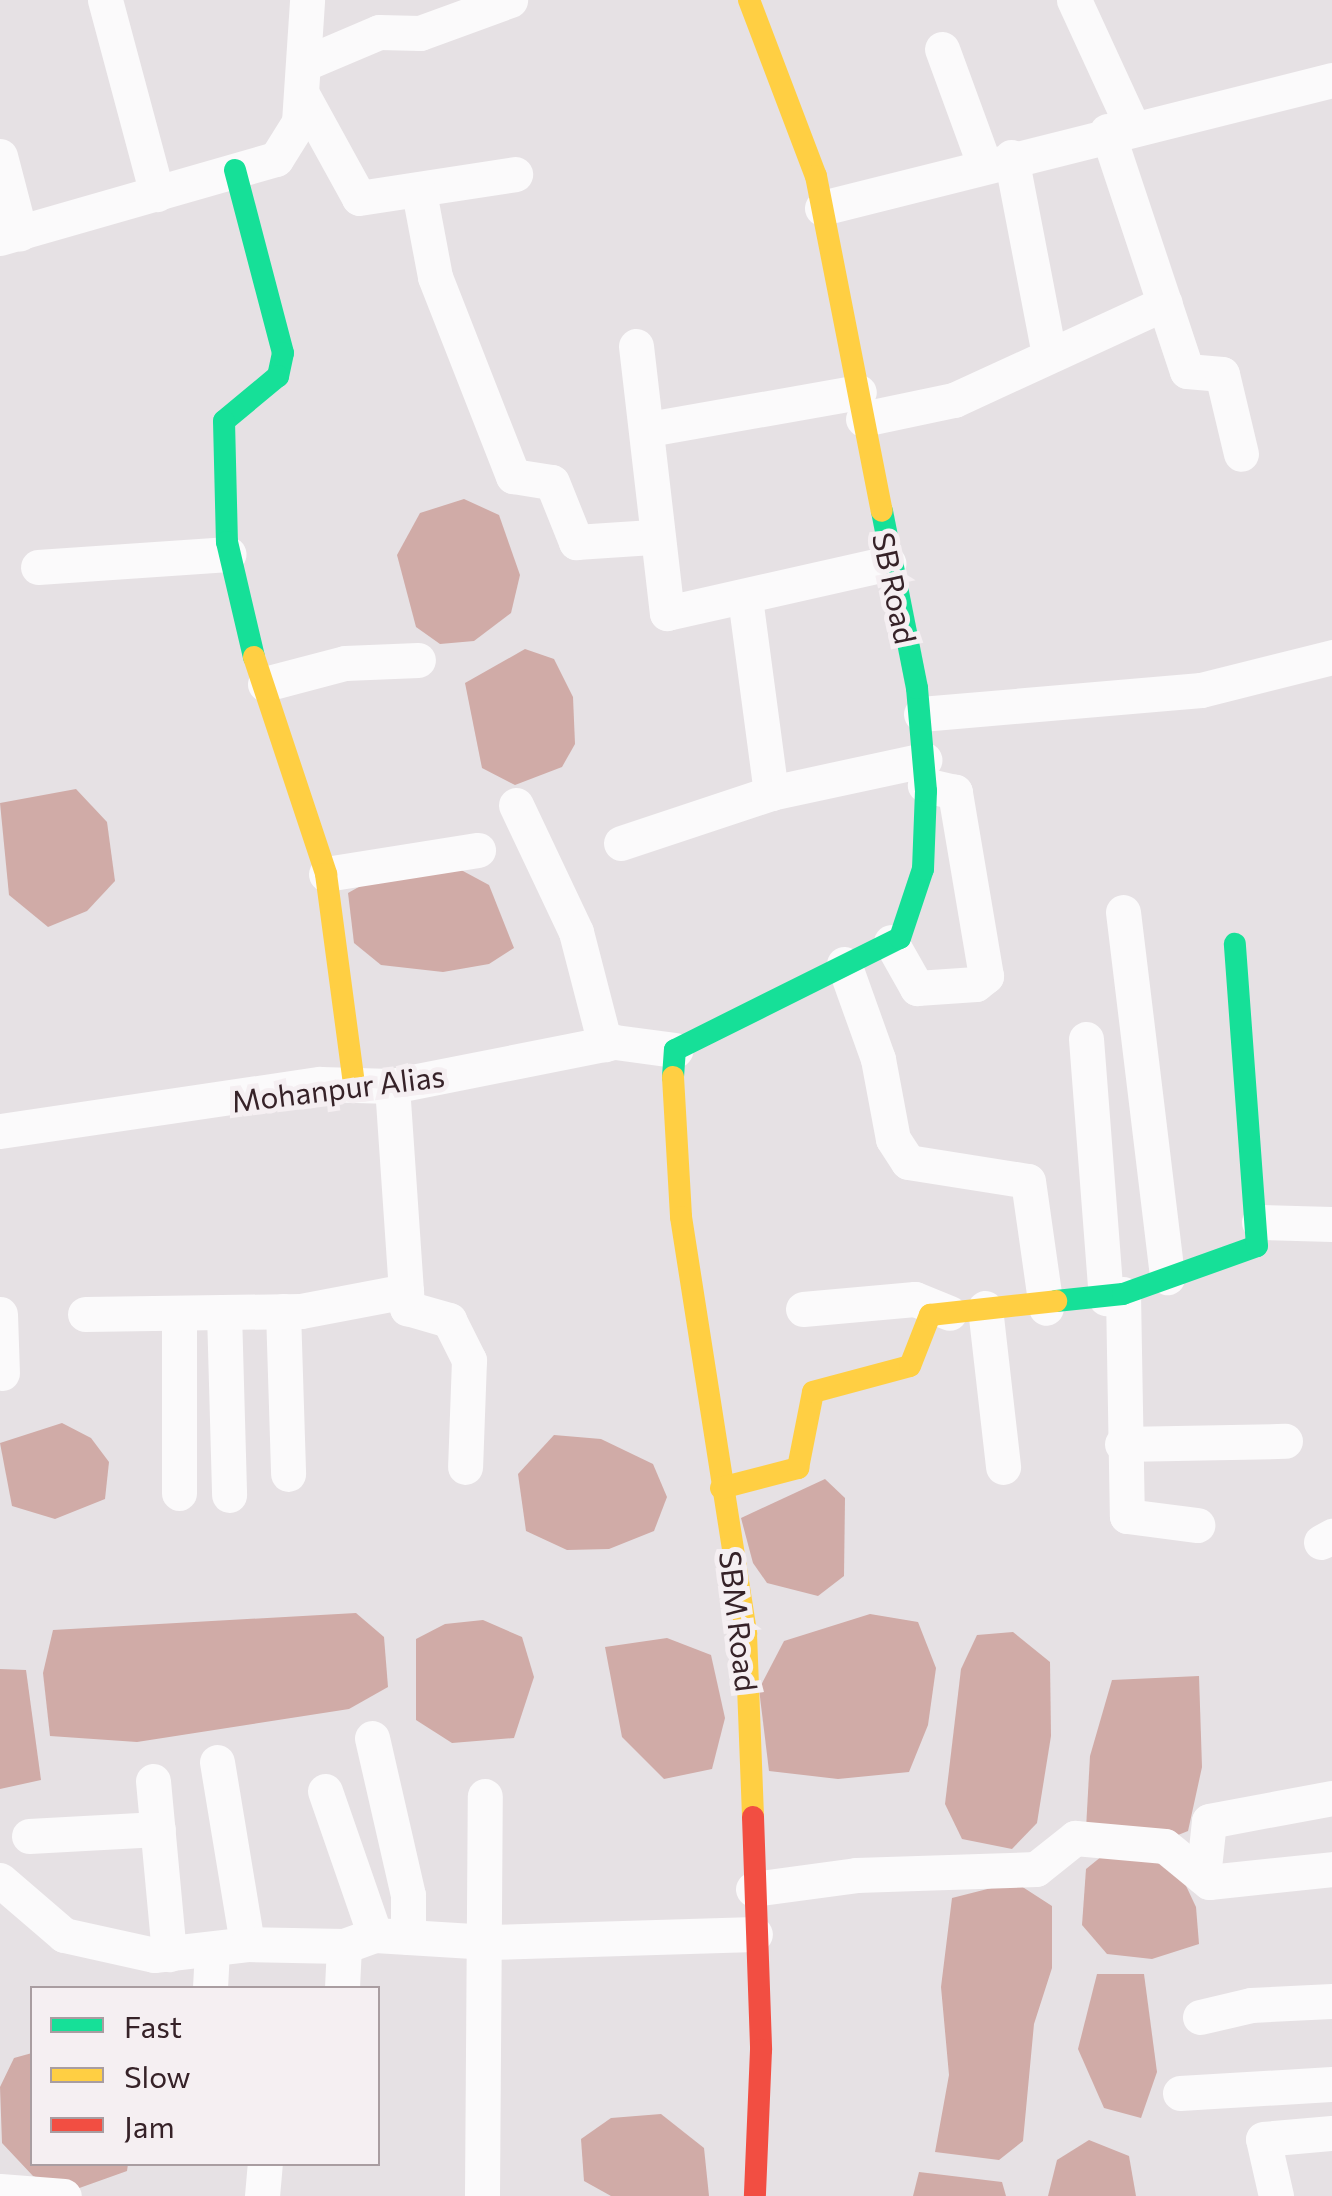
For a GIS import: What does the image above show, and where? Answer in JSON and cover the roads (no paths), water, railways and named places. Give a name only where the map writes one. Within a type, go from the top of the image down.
[{"type":"street","points":[[105,0],[157,194]]},
{"type":"street","points":[[0,156],[10,236],[276,159],[292,140],[305,80],[306,0]]},
{"type":"street","points":[[305,80],[379,32],[420,34],[510,0]]},
{"type":"street","name":"SB Road","points":[[749,0],[822,208],[888,563],[921,714],[923,869],[900,938],[891,942]]},
{"type":"street","points":[[1074,0],[1120,128],[1164,303],[1190,376],[1224,379],[1241,454]]},
{"type":"street","points":[[942,48],[998,161],[1049,354]]},
{"type":"street","points":[[305,80],[360,198],[419,192],[515,174]]},
{"type":"street","points":[[822,208],[1120,128],[1214,113],[1332,80]]},
{"type":"street","points":[[235,170],[283,353],[278,376],[224,421],[229,554],[238,609],[326,874],[354,1085]]},
{"type":"street","points":[[419,192],[435,278],[514,476],[552,482],[576,542],[652,537]]},
{"type":"street","points":[[650,429],[861,406],[945,403],[1164,303]]},
{"type":"street","points":[[636,346],[650,429],[652,537],[666,613],[888,563]]},
{"type":"street","points":[[38,567],[229,554]]},
{"type":"street","points":[[745,598],[771,794]]},
{"type":"street","points":[[921,714],[1201,690],[1332,656]]},
{"type":"street","points":[[265,684],[345,663],[418,660]]},
{"type":"street","points":[[621,844],[771,794],[924,773],[955,792],[986,976],[918,988],[891,942],[674,1050]]},
{"type":"street","points":[[516,805],[576,932],[605,1044]]},
{"type":"street","points":[[326,874],[478,850]]},
{"type":"street","points":[[1123,912],[1167,1277]]},
{"type":"street","points":[[721,1488],[798,1468],[813,1392],[910,1366],[924,1319],[985,1308],[1046,1308],[1114,1296],[1240,1258],[1256,1246],[1258,1222],[1234,944]]},
{"type":"street","points":[[844,964],[878,1059],[893,1140],[908,1162],[1028,1181],[1046,1308]]},
{"type":"street","points":[[1086,1039],[1114,1296],[1128,1518],[1197,1524]]},
{"type":"street","name":"Mohanpur Alias","points":[[0,1132],[354,1085],[392,1086],[605,1044],[674,1050]]},
{"type":"street","name":"SBM Road","points":[[674,1050],[671,1131],[721,1488],[746,1634],[752,1746],[755,2196]]},
{"type":"street","points":[[392,1086],[407,1308],[448,1320],[468,1360],[465,1467]]},
{"type":"street","points":[[1258,1222],[1332,1224]]},
{"type":"street","points":[[85,1314],[283,1311],[406,1291]]},
{"type":"street","points":[[803,1309],[915,1298],[949,1313]]},
{"type":"street","points":[[985,1308],[1004,1467]]},
{"type":"street","points":[[283,1311],[288,1474]]},
{"type":"street","points":[[224,1312],[228,1494]]},
{"type":"street","points":[[179,1313],[179,1493]]},
{"type":"street","points":[[0,1314],[2,1374]]},
{"type":"street","points":[[1122,1444],[1285,1441]]},
{"type":"street","points":[[343,1986],[408,1895],[372,1738]]},
{"type":"street","points":[[217,1762],[247,1944]]},
{"type":"street","points":[[153,1781],[169,1954]]},
{"type":"street","points":[[326,1791],[376,1939]]},
{"type":"street","points":[[482,2196],[488,1942],[485,1796]]},
{"type":"street","points":[[1203,1878],[1209,1821],[1332,1798]]},
{"type":"street","points":[[29,1836],[158,1829]]},
{"type":"street","points":[[753,1889],[856,1875],[1036,1869],[1075,1838],[1165,1846],[1203,1878],[1223,1884],[1332,1869]]},
{"type":"street","points":[[0,1880],[64,1935],[169,1954],[212,1952],[247,1944],[376,1939],[488,1942],[755,1934]]},
{"type":"street","points":[[210,1986],[212,1952]]},
{"type":"street","points":[[1200,2018],[1251,2004],[1332,2001]]},
{"type":"street","points":[[1180,2093],[1332,2084]]},
{"type":"street","points":[[1276,2196],[1264,2139],[1332,2134]]},
{"type":"street","points":[[262,2196],[265,2166]]},
{"type":"street","points":[[0,2191],[64,2196]]}]
